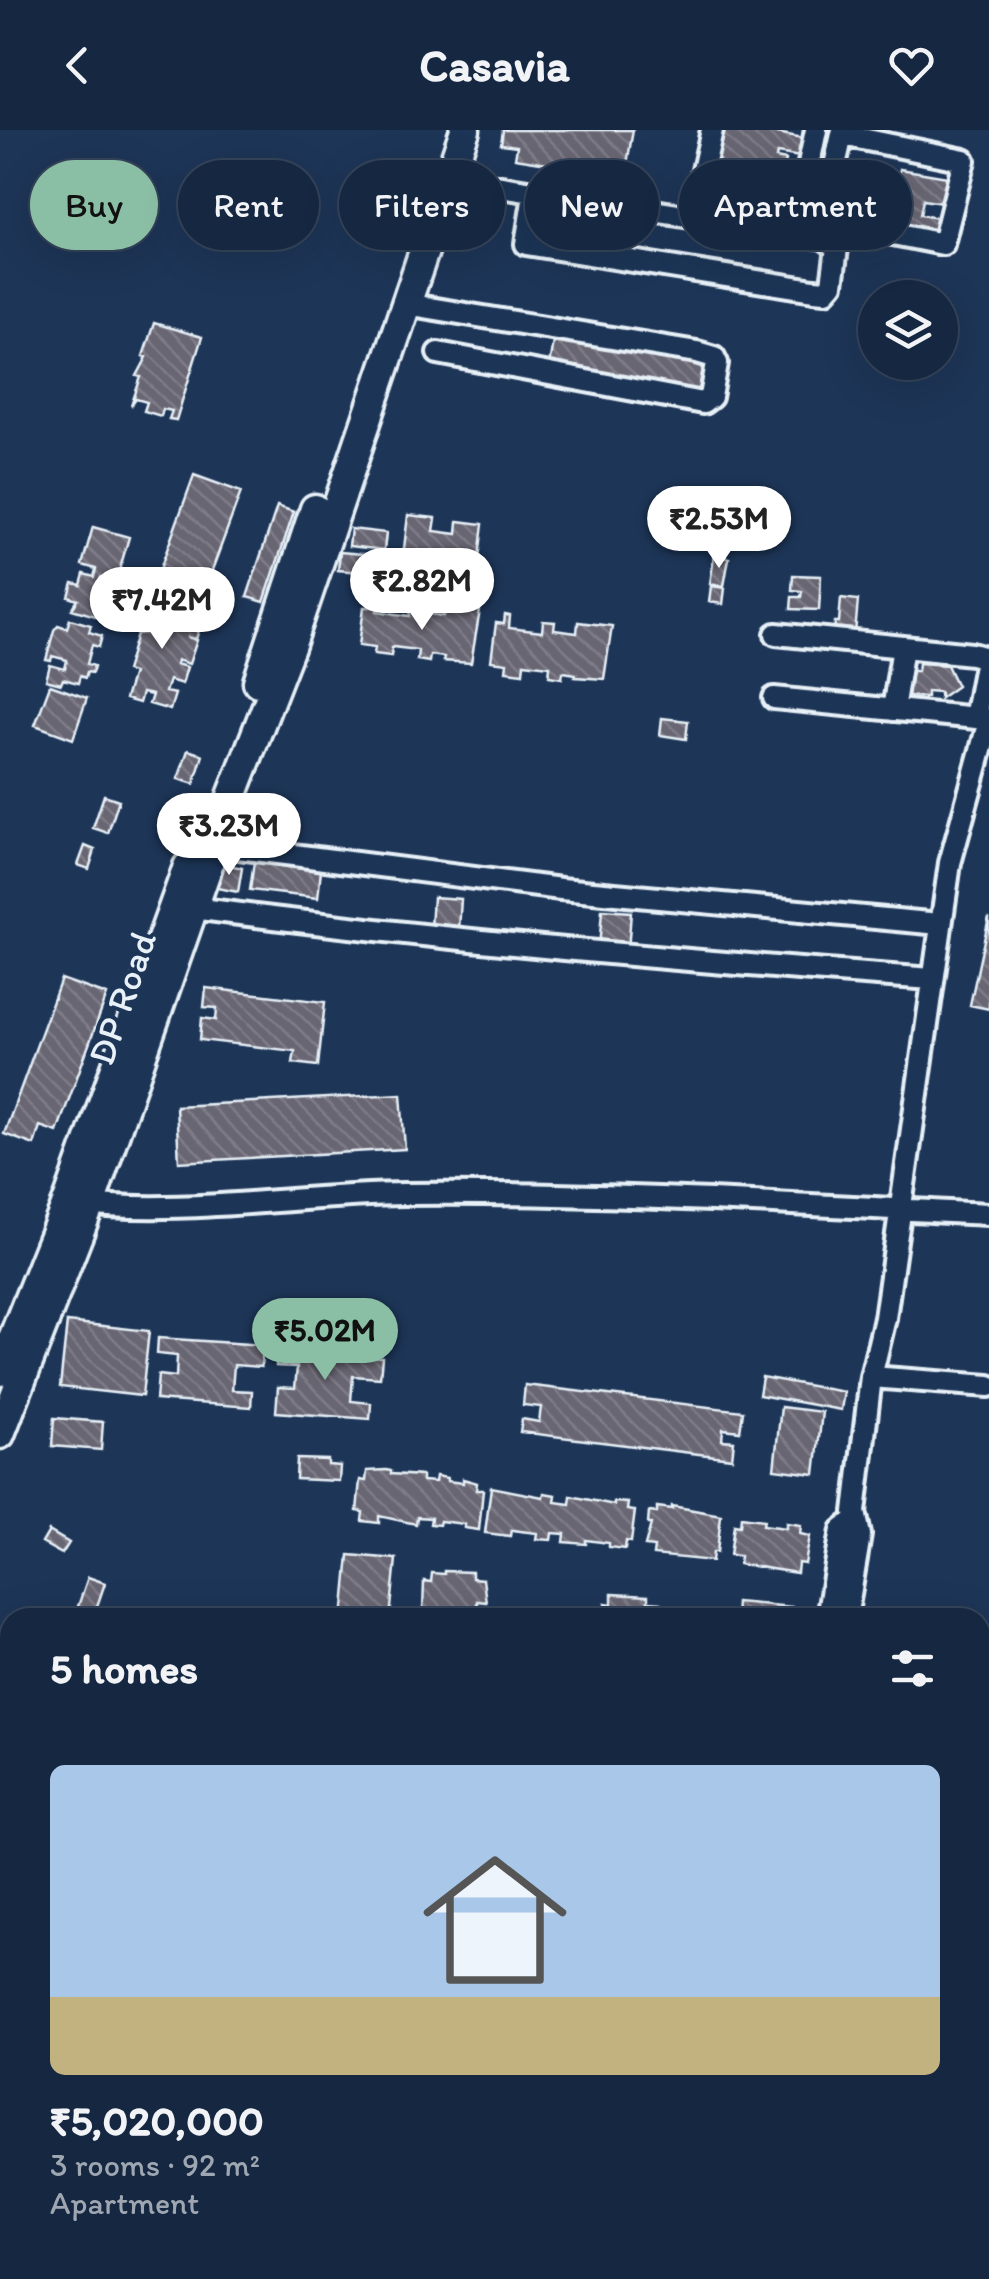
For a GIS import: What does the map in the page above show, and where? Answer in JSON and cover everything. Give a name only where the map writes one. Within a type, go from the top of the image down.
[{"type":"street","name":"DP Road","points":[[443,160],[447,130]]},
{"type":"street","name":"DP Road","points":[[449,160],[465,130]]},
{"type":"street","points":[[712,130],[699,189],[799,212],[811,131]]},
{"type":"street","points":[[843,132],[964,160],[943,244],[828,221],[825,210],[843,132]]},
{"type":"street","points":[[534,195],[824,238],[838,248],[832,284],[826,291],[814,290],[526,244],[534,195]]},
{"type":"street","name":"DP Road","points":[[0,1434],[5,1370],[34,1350],[139,999],[414,250]]},
{"type":"street","name":"DP Road","points":[[79,1203],[290,647],[420,250]]},
{"type":"street","points":[[405,304],[697,352],[714,357],[717,362],[711,396],[703,403],[438,353]]},
{"type":"street","points":[[776,634],[983,658],[986,665],[984,719],[950,863],[885,1318],[871,1377],[854,1520],[860,1535],[848,1608]]},
{"type":"street","points":[[893,710],[903,647]]},
{"type":"street","points":[[774,698],[984,719]]},
{"type":"street","points":[[215,845],[561,889],[940,924]]},
{"type":"street","points":[[193,908],[402,935],[661,960],[932,979]]},
{"type":"street","points":[[79,1203],[154,1206],[402,1194],[663,1197],[989,1214]]},
{"type":"street","points":[[871,1377],[989,1386]]},
{"type":"street","points":[[829,1608],[842,1530],[854,1520]]},
{"type":"building","points":[[503,130],[633,130],[628,160],[528,160],[515,158],[517,146],[501,144]]},
{"type":"building","points":[[718,130],[762,130],[803,138],[800,157],[777,153],[776,158],[786,160],[712,160]]},
{"type":"building","points":[[912,171],[953,178],[948,204],[923,200],[920,215],[938,218],[935,235],[912,231]]},
{"type":"building","points":[[154,323],[202,337],[176,420],[169,419],[172,411],[163,409],[161,416],[144,411],[147,402],[136,399],[131,406]]},
{"type":"building","points":[[554,335],[704,361],[698,397],[548,371]]},
{"type":"building","points":[[194,475],[241,492],[201,600],[155,583]]},
{"type":"building","points":[[277,506],[294,512],[264,602],[247,597]]},
{"type":"building","points":[[408,515],[436,518],[434,531],[457,534],[458,521],[483,524],[476,583],[451,580],[452,574],[428,571],[427,577],[401,574]]},
{"type":"building","points":[[93,527],[129,537],[116,582],[101,577],[97,589],[117,594],[109,620],[72,609],[78,600],[69,597],[73,583],[81,585],[84,574],[94,577],[96,569],[82,565]]},
{"type":"building","points":[[351,529],[386,533],[384,550],[349,546]]},
{"type":"building","points":[[340,552],[385,556],[383,574],[338,570]]},
{"type":"building","points":[[714,556],[729,558],[724,586],[710,584]]},
{"type":"building","points":[[793,575],[821,576],[819,610],[791,609],[792,597],[801,597],[802,591],[792,590]]},
{"type":"building","points":[[711,586],[725,588],[723,604],[709,602]]},
{"type":"building","points":[[147,598],[204,616],[196,639],[187,637],[197,640],[189,664],[177,660],[176,664],[187,667],[182,684],[169,680],[165,692],[175,694],[170,710],[149,704],[152,695],[142,693],[139,703],[125,699],[133,673],[126,671],[137,634],[147,633],[150,623],[140,620]]},
{"type":"building","points":[[841,598],[858,600],[855,634],[834,632]]},
{"type":"building","points":[[373,599],[378,600],[377,611],[410,616],[411,604],[423,606],[422,613],[444,616],[446,606],[480,610],[471,663],[443,661],[444,657],[430,655],[429,662],[417,660],[418,650],[392,647],[391,656],[374,654],[375,647],[359,645],[364,607],[372,607]]},
{"type":"building","points":[[505,615],[510,616],[509,628],[542,632],[543,621],[555,622],[554,630],[577,633],[578,622],[612,626],[604,679],[563,672],[562,678],[549,676],[550,666],[524,663],[523,673],[506,671],[507,663],[491,661],[496,623],[504,624]]},
{"type":"building","points":[[70,619],[91,625],[89,632],[102,636],[99,647],[92,645],[87,664],[94,666],[92,673],[87,672],[85,678],[80,676],[78,683],[63,679],[61,684],[46,680],[50,665],[65,669],[67,660],[52,656],[51,661],[46,660],[54,630],[58,625],[67,628]]},
{"type":"building","points":[[919,663],[947,665],[957,686],[940,698],[940,692],[927,691],[927,697],[901,696],[902,681],[908,682],[909,671],[918,671]]},
{"type":"building","points":[[50,685],[87,698],[73,739],[35,725]]},
{"type":"building","points":[[662,718],[688,721],[686,739],[660,735]]},
{"type":"building","points":[[188,750],[203,755],[194,784],[178,779]]},
{"type":"building","points":[[104,795],[119,800],[108,833],[93,828]]},
{"type":"building","points":[[85,846],[95,850],[89,869],[78,865]]},
{"type":"building","points":[[254,862],[321,870],[318,898],[250,890]]},
{"type":"building","points":[[221,863],[242,868],[238,892],[217,888]]},
{"type":"building","points":[[433,897],[461,899],[459,930],[431,928]]},
{"type":"building","points":[[602,910],[631,912],[628,951],[599,949]]},
{"type":"building","points":[[989,917],[989,1009],[970,1005]]},
{"type":"building","points":[[61,979],[107,995],[57,1132],[40,1126],[34,1145],[4,1134]]},
{"type":"building","points":[[206,988],[325,1002],[318,1066],[293,1063],[295,1051],[200,1040],[202,1018],[216,1020],[217,1008],[204,1007]]},
{"type":"building","points":[[401,1094],[405,1149],[179,1162],[176,1106]]},
{"type":"building","points":[[67,1322],[149,1331],[142,1396],[60,1387]]},
{"type":"building","points":[[158,1338],[263,1345],[261,1367],[234,1365],[232,1390],[252,1391],[251,1407],[156,1400],[158,1375],[176,1377],[177,1356],[157,1354]]},
{"type":"building","points":[[278,1349],[382,1357],[380,1378],[353,1376],[351,1401],[371,1403],[370,1419],[276,1412],[278,1387],[295,1388],[297,1367],[276,1366]]},
{"type":"building","points":[[762,1377],[844,1392],[841,1410],[759,1395]]},
{"type":"building","points":[[525,1385],[743,1411],[740,1431],[723,1429],[722,1440],[734,1441],[732,1458],[520,1432],[522,1419],[539,1422],[541,1407],[523,1405]]},
{"type":"building","points":[[781,1407],[822,1412],[815,1474],[774,1469]]},
{"type":"building","points":[[54,1418],[103,1422],[101,1450],[52,1446]]},
{"type":"building","points":[[297,1459],[328,1460],[328,1465],[340,1466],[339,1481],[296,1479]]},
{"type":"building","points":[[386,1470],[391,1474],[422,1476],[422,1481],[435,1482],[436,1476],[447,1481],[463,1483],[463,1479],[477,1483],[476,1490],[483,1490],[479,1530],[440,1521],[439,1525],[430,1524],[431,1518],[417,1517],[416,1524],[379,1516],[379,1523],[362,1521],[363,1512],[357,1511],[360,1480],[366,1481],[367,1471]]},
{"type":"building","points":[[491,1487],[543,1497],[544,1493],[556,1495],[555,1502],[570,1504],[571,1496],[614,1505],[628,1503],[627,1510],[635,1511],[631,1542],[626,1541],[625,1549],[586,1540],[586,1544],[564,1542],[565,1534],[552,1533],[551,1540],[536,1539],[537,1533],[511,1530],[510,1536],[485,1533]]},
{"type":"building","points":[[672,1506],[721,1515],[717,1552],[713,1552],[712,1561],[653,1555],[654,1547],[645,1546],[651,1524],[649,1512]]},
{"type":"building","points":[[741,1517],[764,1520],[763,1525],[801,1525],[800,1534],[810,1536],[805,1564],[798,1563],[797,1573],[739,1564],[740,1556],[730,1555],[734,1525],[740,1526]]},
{"type":"building","points":[[49,1531],[69,1543],[62,1554],[42,1543]]},
{"type":"building","points":[[349,1555],[396,1559],[391,1608],[344,1608]]},
{"type":"building","points":[[472,1572],[472,1578],[483,1579],[486,1602],[477,1601],[477,1608],[423,1608],[424,1581],[431,1582],[432,1573]]},
{"type":"building","points":[[88,1577],[105,1583],[96,1608],[77,1608]]},
{"type":"building","points":[[612,1594],[648,1596],[648,1602],[660,1603],[660,1608],[607,1608],[606,1603],[612,1604]]},
{"type":"building","points":[[736,1602],[802,1608],[736,1608]]}]
